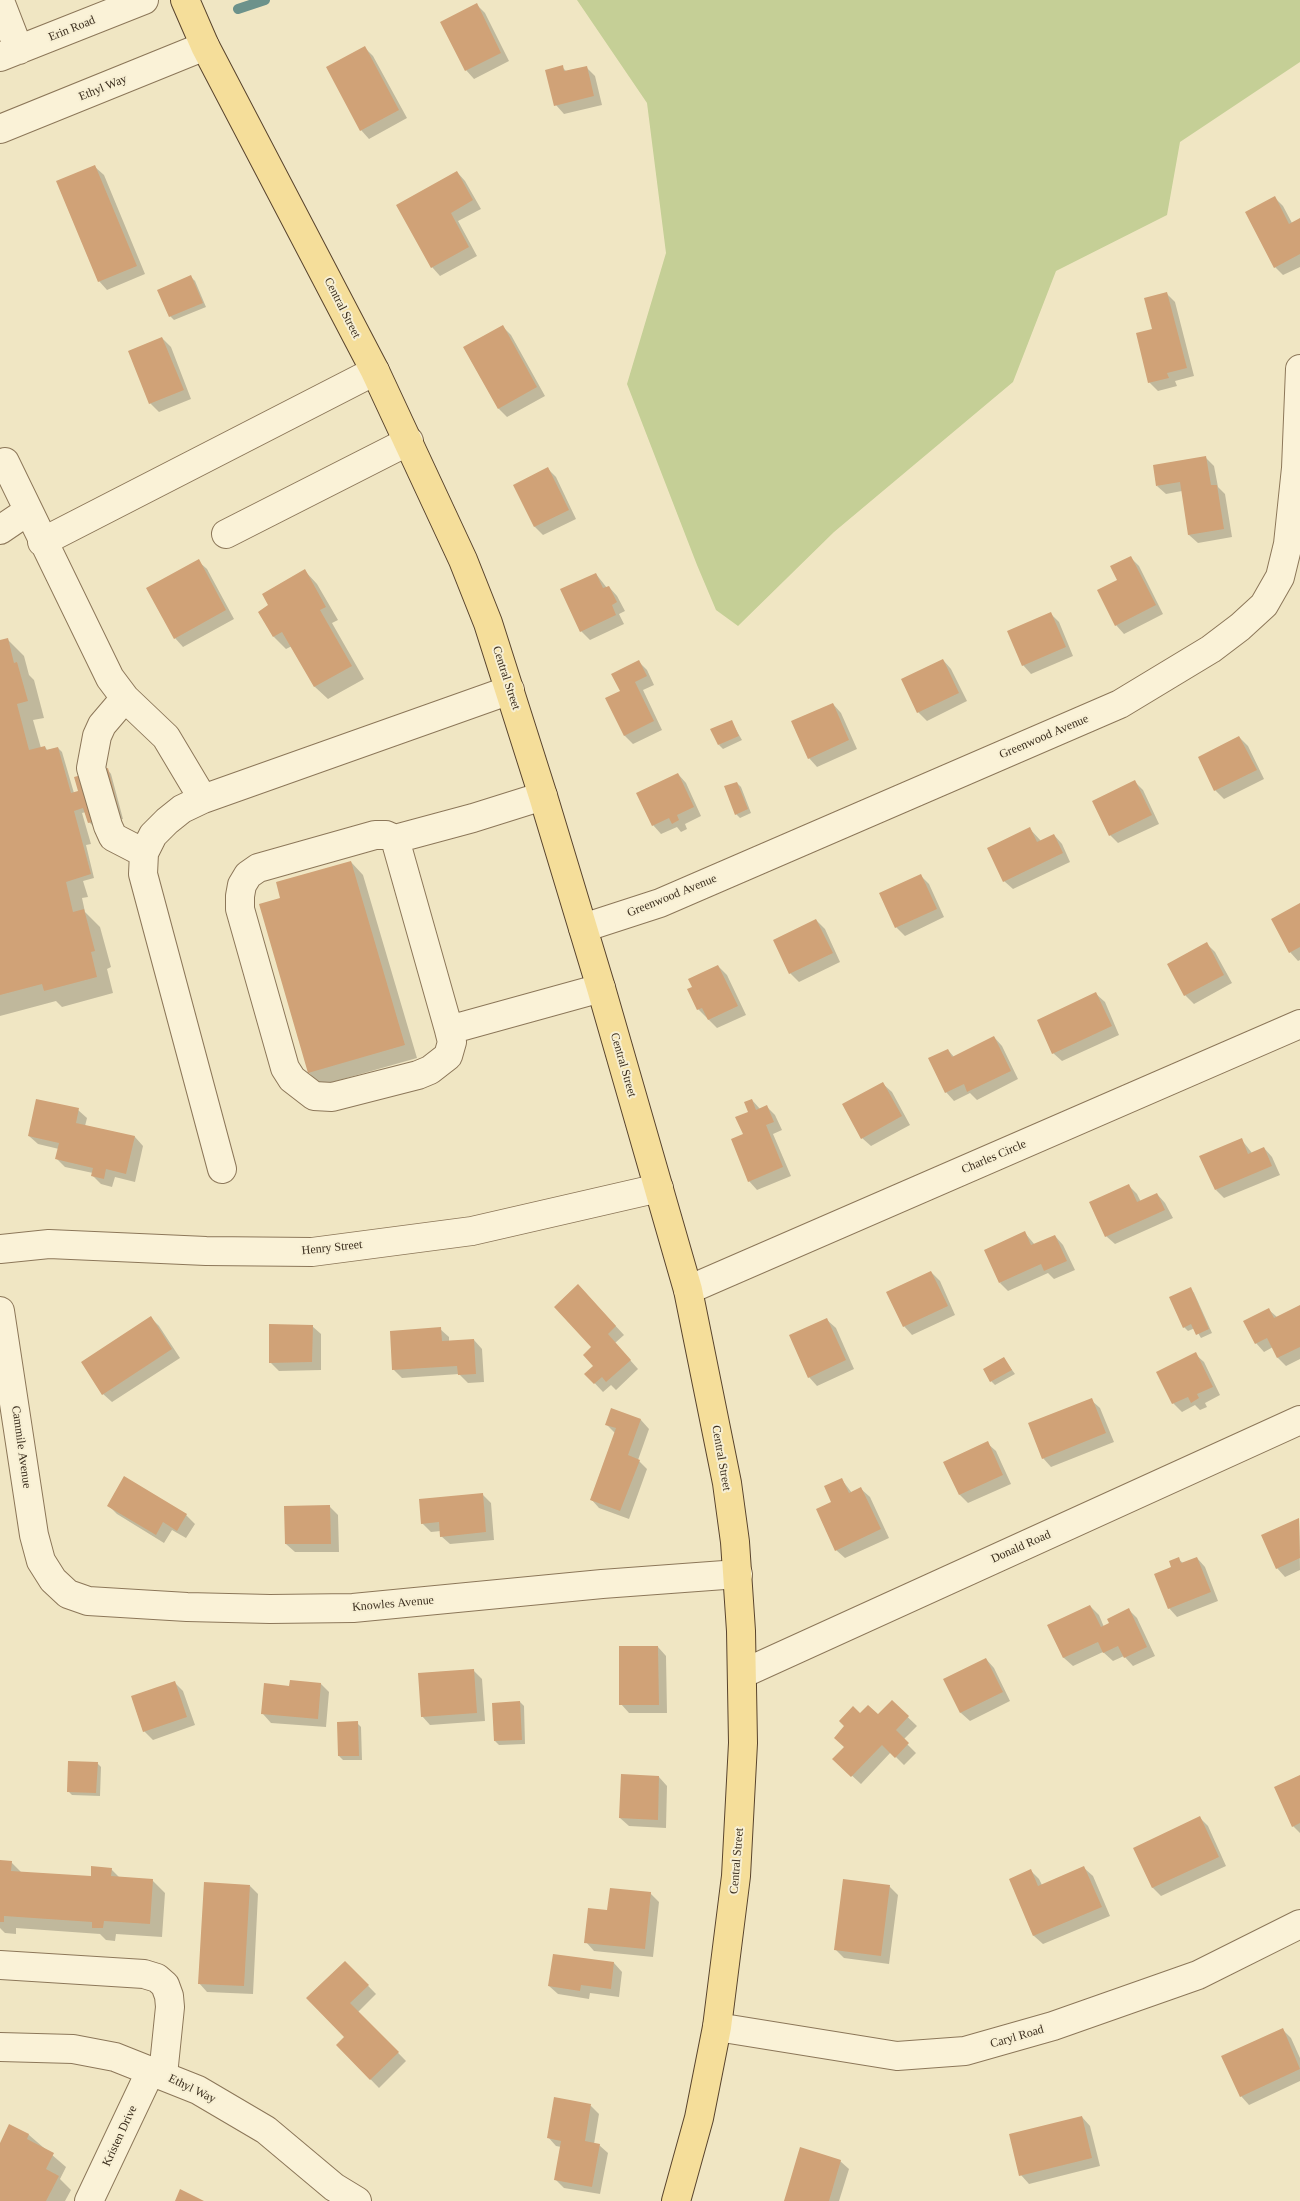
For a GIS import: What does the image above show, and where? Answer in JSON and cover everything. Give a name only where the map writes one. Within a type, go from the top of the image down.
[{"type":"main road","name":"Central Street","points":[[185,0],[205,46],[375,371],[463,560],[510,690],[543,796],[601,988],[688,1290],[727,1483],[738,1574],[743,1743],[736,1876],[717,2027],[699,2118],[676,2201]]},
{"type":"street","name":"Erin Road","points":[[9,53],[144,0]]},
{"type":"street","points":[[0,1],[9,53]]},
{"type":"street","name":"Ethyl Way","points":[[0,129],[205,46]]},
{"type":"street","name":"Greenwood Avenue","points":[[583,928],[660,903],[1120,704],[1211,649],[1240,627],[1264,605],[1280,577],[1288,544],[1296,468],[1300,369]]},
{"type":"street","points":[[42,542],[375,371]]},
{"type":"street","points":[[226,534],[409,441]]},
{"type":"street","points":[[5,462],[42,542],[110,678],[125,698],[166,737],[203,799]]},
{"type":"street","points":[[0,530],[28,511]]},
{"type":"street","points":[[222,1169],[147,895],[143,874],[144,852],[153,835],[166,821],[182,809],[203,799],[510,690]]},
{"type":"street","points":[[125,698],[102,725],[97,736],[91,768],[113,837],[144,852]]},
{"type":"street","points":[[395,840],[543,796]]},
{"type":"street","points":[[386,834],[395,840],[452,1042],[448,1056],[430,1070],[418,1075],[332,1097],[314,1096],[292,1079],[286,1068],[240,909],[240,896],[248,875],[258,868],[375,835],[386,834]]},
{"type":"street","points":[[449,1030],[601,988]]},
{"type":"street","name":"Charles Circle","points":[[688,1290],[1300,1024]]},
{"type":"street","name":"Henry Street","points":[[0,1249],[49,1244],[312,1252],[472,1232],[659,1188]]},
{"type":"street","name":"Cammile Avenue","points":[[0,1311],[34,1536],[41,1561],[53,1580]]},
{"type":"street","name":"Donald Road","points":[[742,1674],[1300,1420]]},
{"type":"street","name":"Knowles Avenue","points":[[53,1580],[68,1594],[88,1601],[187,1607],[270,1609],[353,1608],[602,1584],[738,1574]]},
{"type":"street","name":"Caryl Road","points":[[717,2027],[897,2056],[965,2052],[1054,2026],[1198,1975],[1300,1924]]},
{"type":"street","name":"Kristen Drive","points":[[0,1965],[144,1974],[157,1978],[164,1985],[169,1996],[170,2006],[157,2073],[89,2201]]},
{"type":"street","name":"Ethyl Way","points":[[0,2047],[73,2049],[115,2058],[198,2090],[266,2130],[329,2194],[357,2201]]},
{"type":"green space","points":[[577,0],[1300,0],[1300,62],[1180,142],[1167,215],[1056,271],[1013,382],[834,532],[738,626],[716,610],[627,384],[666,253],[647,103]]},
{"type":"building","points":[[477,3],[501,53],[465,71],[440,22]]},
{"type":"building","points":[[365,46],[399,110],[360,131],[326,67]]},
{"type":"building","points":[[563,65],[564,71],[587,66],[594,96],[554,106],[545,70]]},
{"type":"building","points":[[95,165],[137,266],[98,282],[56,181]]},
{"type":"building","points":[[457,171],[473,200],[451,213],[469,247],[431,268],[396,205]]},
{"type":"building","points":[[1275,196],[1289,224],[1300,218],[1300,254],[1274,268],[1245,212]]},
{"type":"building","points":[[191,275],[203,303],[169,317],[157,290]]},
{"type":"building","points":[[1167,292],[1187,368],[1167,373],[1169,378],[1148,383],[1136,333],[1152,329],[1144,298]]},
{"type":"building","points":[[503,325],[537,387],[498,409],[463,347]]},
{"type":"building","points":[[162,337],[184,390],[149,404],[128,351]]},
{"type":"building","points":[[1206,456],[1211,485],[1217,485],[1224,529],[1188,535],[1180,482],[1156,486],[1153,465]]},
{"type":"building","points":[[548,467],[569,510],[534,527],[513,485]]},
{"type":"building","points":[[1131,556],[1156,605],[1115,626],[1097,590],[1117,580],[1110,566]]},
{"type":"building","points":[[199,559],[226,610],[174,639],[146,588]]},
{"type":"building","points":[[305,569],[326,607],[320,610],[352,666],[314,687],[282,632],[273,637],[258,612],[268,605],[262,594]]},
{"type":"building","points":[[596,573],[603,588],[609,586],[617,602],[612,605],[616,615],[580,632],[560,589]]},
{"type":"building","points":[[1051,612],[1066,647],[1022,666],[1007,631]]},
{"type":"building","points":[[8,638],[14,663],[17,662],[28,701],[17,704],[29,750],[45,746],[46,750],[58,747],[71,793],[78,791],[74,777],[108,768],[120,815],[88,823],[83,808],[74,811],[91,874],[66,882],[73,912],[84,909],[95,951],[91,952],[97,977],[44,991],[42,984],[0,995],[0,640]]},
{"type":"building","points":[[943,659],[959,693],[917,713],[901,679]]},
{"type":"building","points":[[639,660],[647,676],[635,682],[654,721],[624,736],[605,698],[620,691],[611,674]]},
{"type":"building","points":[[833,703],[849,740],[808,759],[791,721]]},
{"type":"building","points":[[732,720],[739,736],[718,745],[710,729]]},
{"type":"building","points":[[1239,736],[1257,770],[1214,791],[1198,757]]},
{"type":"building","points":[[678,773],[694,807],[677,815],[679,820],[672,824],[669,818],[652,826],[636,793]]},
{"type":"building","points":[[1135,780],[1152,815],[1109,836],[1092,801]]},
{"type":"building","points":[[737,782],[748,809],[735,815],[724,786]]},
{"type":"building","points":[[1030,827],[1037,842],[1054,834],[1063,853],[1003,882],[987,848]]},
{"type":"building","points":[[351,861],[405,1045],[308,1073],[259,904],[280,898],[276,882]]},
{"type":"building","points":[[921,874],[937,909],[895,928],[879,893]]},
{"type":"building","points":[[1300,903],[1300,947],[1289,953],[1271,919]]},
{"type":"building","points":[[816,919],[833,953],[789,974],[773,940]]},
{"type":"building","points":[[1207,942],[1224,975],[1184,996],[1167,964]]},
{"type":"building","points":[[718,965],[738,1006],[708,1020],[702,1008],[697,1010],[687,989],[692,987],[688,979]]},
{"type":"building","points":[[1096,992],[1112,1026],[1052,1054],[1037,1020]]},
{"type":"building","points":[[994,1036],[1011,1071],[967,1092],[964,1084],[945,1093],[928,1058],[948,1049],[952,1057]]},
{"type":"building","points":[[883,1082],[902,1116],[861,1139],[842,1104]]},
{"type":"building","points":[[36,1099],[79,1108],[76,1123],[135,1136],[126,1174],[106,1169],[104,1179],[91,1176],[93,1168],[55,1159],[59,1143],[28,1136]]},
{"type":"building","points":[[752,1099],[756,1110],[767,1105],[774,1122],[766,1125],[783,1167],[748,1182],[731,1139],[743,1134],[735,1117],[748,1112],[744,1102]]},
{"type":"building","points":[[1242,1138],[1248,1154],[1264,1147],[1272,1166],[1215,1190],[1199,1156]]},
{"type":"building","points":[[1129,1184],[1137,1202],[1157,1193],[1165,1210],[1105,1237],[1089,1202]]},
{"type":"building","points":[[1025,1231],[1031,1245],[1055,1235],[1067,1261],[1044,1271],[1041,1264],[999,1283],[984,1250]]},
{"type":"building","points":[[931,1271],[948,1306],[903,1327],[886,1292]]},
{"type":"building","points":[[578,1284],[616,1326],[608,1334],[631,1360],[606,1382],[602,1377],[594,1384],[584,1374],[593,1366],[583,1355],[591,1347],[554,1307]]},
{"type":"building","points":[[1191,1287],[1209,1329],[1196,1335],[1191,1324],[1183,1328],[1169,1297]]},
{"type":"building","points":[[1300,1305],[1300,1347],[1277,1358],[1267,1338],[1255,1344],[1243,1321],[1269,1308],[1274,1318]]},
{"type":"building","points":[[151,1316],[172,1349],[102,1395],[81,1362]]},
{"type":"building","points":[[827,1318],[846,1360],[808,1378],[789,1335]]},
{"type":"building","points":[[269,1324],[313,1325],[312,1362],[269,1363]]},
{"type":"building","points":[[441,1327],[442,1341],[474,1339],[476,1374],[458,1375],[457,1366],[392,1370],[390,1331]]},
{"type":"building","points":[[1196,1352],[1213,1387],[1197,1394],[1199,1398],[1191,1403],[1188,1397],[1172,1404],[1156,1372]]},
{"type":"building","points":[[1004,1357],[1012,1370],[990,1382],[983,1369]]},
{"type":"building","points":[[1092,1398],[1106,1433],[1042,1459],[1028,1423]]},
{"type":"building","points":[[611,1408],[641,1419],[628,1455],[640,1460],[620,1511],[590,1500],[616,1428],[605,1425]]},
{"type":"building","points":[[988,1441],[1003,1475],[959,1495],[943,1462]]},
{"type":"building","points":[[124,1476],[187,1514],[177,1531],[163,1522],[156,1535],[107,1506]]},
{"type":"building","points":[[842,1478],[849,1493],[861,1487],[881,1529],[835,1551],[816,1509],[831,1502],[824,1486]]},
{"type":"building","points":[[483,1493],[486,1532],[440,1537],[439,1522],[421,1524],[419,1499]]},
{"type":"building","points":[[330,1505],[331,1544],[285,1544],[284,1506]]},
{"type":"building","points":[[1299,1518],[1300,1558],[1276,1569],[1261,1535]]},
{"type":"building","points":[[1179,1557],[1181,1563],[1197,1557],[1211,1592],[1168,1609],[1154,1574],[1171,1567],[1169,1561]]},
{"type":"building","points":[[1090,1605],[1101,1627],[1109,1623],[1107,1619],[1129,1608],[1147,1647],[1124,1658],[1118,1646],[1103,1653],[1098,1642],[1063,1658],[1047,1625]]},
{"type":"building","points":[[619,1646],[658,1646],[659,1705],[619,1705]]},
{"type":"building","points":[[986,1658],[1003,1692],[960,1713],[943,1679]]},
{"type":"building","points":[[474,1669],[477,1713],[421,1717],[418,1673]]},
{"type":"building","points":[[290,1680],[321,1683],[318,1719],[261,1714],[264,1683],[289,1686]]},
{"type":"building","points":[[175,1681],[187,1717],[143,1732],[131,1696]]},
{"type":"building","points":[[892,1700],[909,1716],[896,1730],[909,1743],[895,1758],[882,1745],[851,1777],[832,1759],[844,1747],[834,1738],[844,1726],[839,1721],[853,1706],[860,1713],[868,1705],[878,1714]]},
{"type":"building","points":[[520,1701],[522,1740],[494,1741],[492,1703]]},
{"type":"building","points":[[358,1721],[359,1756],[338,1756],[337,1722]]},
{"type":"building","points":[[68,1761],[98,1762],[96,1793],[67,1792]]},
{"type":"building","points":[[621,1774],[659,1776],[658,1820],[619,1818]]},
{"type":"building","points":[[1300,1775],[1300,1823],[1292,1827],[1274,1787]]},
{"type":"building","points":[[1200,1816],[1219,1857],[1152,1888],[1133,1848]]},
{"type":"building","points":[[0,1860],[12,1861],[11,1871],[91,1876],[91,1866],[112,1868],[111,1876],[153,1879],[150,1924],[104,1921],[103,1928],[92,1928],[92,1922],[4,1916],[4,1922],[0,1922]]},
{"type":"building","points":[[1084,1866],[1102,1907],[1033,1936],[1009,1879],[1031,1869],[1038,1886]]},
{"type":"building","points":[[843,1879],[890,1885],[881,1956],[834,1950]]},
{"type":"building","points":[[204,1882],[250,1885],[244,1986],[198,1984]]},
{"type":"building","points":[[610,1888],[651,1892],[645,1949],[584,1943],[588,1908],[607,1910]]},
{"type":"building","points":[[553,1954],[614,1962],[611,1989],[581,1985],[580,1991],[548,1986]]},
{"type":"building","points":[[345,1961],[369,1985],[350,2003],[399,2052],[370,2080],[336,2045],[344,2037],[306,1998]]},
{"type":"building","points":[[1283,2028],[1300,2069],[1240,2097],[1221,2056]]},
{"type":"building","points":[[554,2097],[591,2104],[585,2141],[600,2144],[592,2187],[554,2180],[561,2141],[547,2138]]},
{"type":"building","points":[[1082,2116],[1092,2158],[1019,2176],[1009,2134]]},
{"type":"building","points":[[9,2124],[29,2134],[27,2139],[54,2153],[46,2169],[59,2176],[46,2201],[0,2201],[0,2143]]},
{"type":"building","points":[[800,2147],[841,2160],[829,2201],[784,2201]]},
{"type":"building","points":[[180,2189],[204,2201],[175,2201]]},
{"type":"waterway","points":[[238,9],[265,0]]}]
